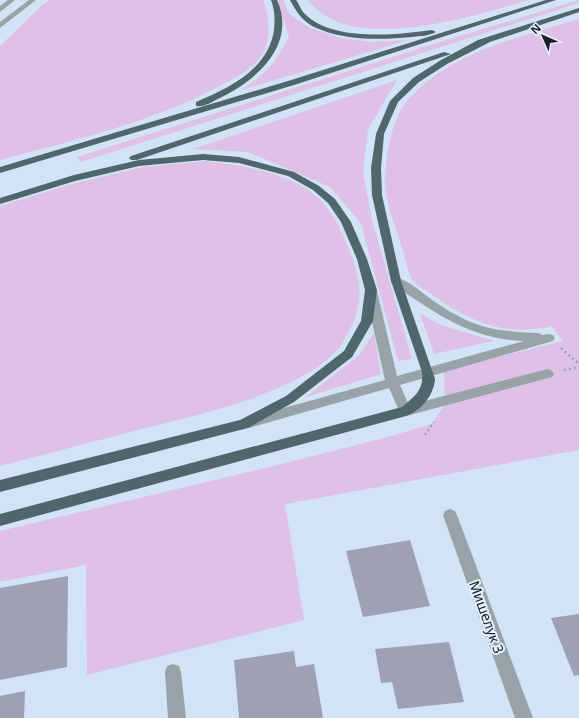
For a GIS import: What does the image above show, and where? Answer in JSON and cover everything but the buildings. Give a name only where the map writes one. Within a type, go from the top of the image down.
[{"type":"highway","points":[[141,128],[210,100],[247,80],[264,64],[275,47],[278,36],[277,7],[274,0]]},
{"type":"highway","points":[[293,0],[296,10],[311,22],[330,29],[357,35],[384,36],[416,34],[496,18]]},
{"type":"highway","points":[[0,170],[291,83],[553,0]]},
{"type":"highway","points":[[0,201],[579,10]]},
{"type":"highway","points":[[0,520],[406,412],[427,393],[430,380],[428,372],[396,281],[377,195],[376,168],[380,134],[394,101],[416,80],[444,62],[489,39]]},
{"type":"highway","points":[[0,486],[243,424],[290,399],[323,375],[348,354],[366,321],[371,290],[362,259],[346,222],[332,201],[316,188],[291,174],[239,160],[203,157],[139,163],[70,179]]},
{"type":"street","points":[[0,10],[12,0]]},
{"type":"street","points":[[0,26],[33,0]]},
{"type":"street","points":[[243,424],[549,338],[507,336],[488,333],[469,326],[444,313],[396,281]]},
{"type":"street","points":[[371,290],[392,382],[406,412],[548,374]]},
{"type":"street","name":"Мишелук 3","points":[[450,515],[524,718]]},
{"type":"street","points":[[173,672],[177,718]]},
{"type":"shaded area","points":[[49,0],[263,0],[268,23],[268,39],[263,53],[254,64],[228,82],[192,100],[139,121],[111,130],[0,160],[0,46]]},
{"type":"shaded area","points":[[277,0],[284,0],[288,13],[310,28],[341,38],[370,42],[409,40],[241,90],[264,73],[279,55],[289,37]]},
{"type":"shaded area","points":[[308,0],[528,0],[451,21],[392,29],[364,28],[339,22],[319,11]]},
{"type":"shaded area","points":[[579,0],[579,3],[81,162],[77,157],[440,42]]},
{"type":"shaded area","points":[[579,19],[579,450],[285,504],[304,620],[87,675],[86,565],[0,582],[0,531],[270,467],[384,438],[432,424],[445,404],[444,370],[563,341],[552,326],[519,330],[490,325],[476,320],[462,314],[414,282],[409,274],[389,207],[385,183],[389,145],[396,120],[407,101],[424,84],[464,58],[487,48]]},
{"type":"shaded area","points":[[397,80],[368,129],[363,172],[372,220],[412,359],[398,361],[361,223],[330,187],[248,152],[193,149]]},
{"type":"shaded area","points":[[205,161],[252,168],[283,177],[311,192],[330,212],[336,221],[351,254],[358,277],[359,288],[359,300],[353,323],[339,348],[321,364],[299,378],[274,390],[247,400],[219,409],[0,466],[0,206],[72,184],[144,167]]},
{"type":"shaded area","points":[[420,314],[441,325],[494,341],[434,354]]},
{"type":"shaded area","points":[[374,333],[381,374],[306,397],[359,355]]}]
